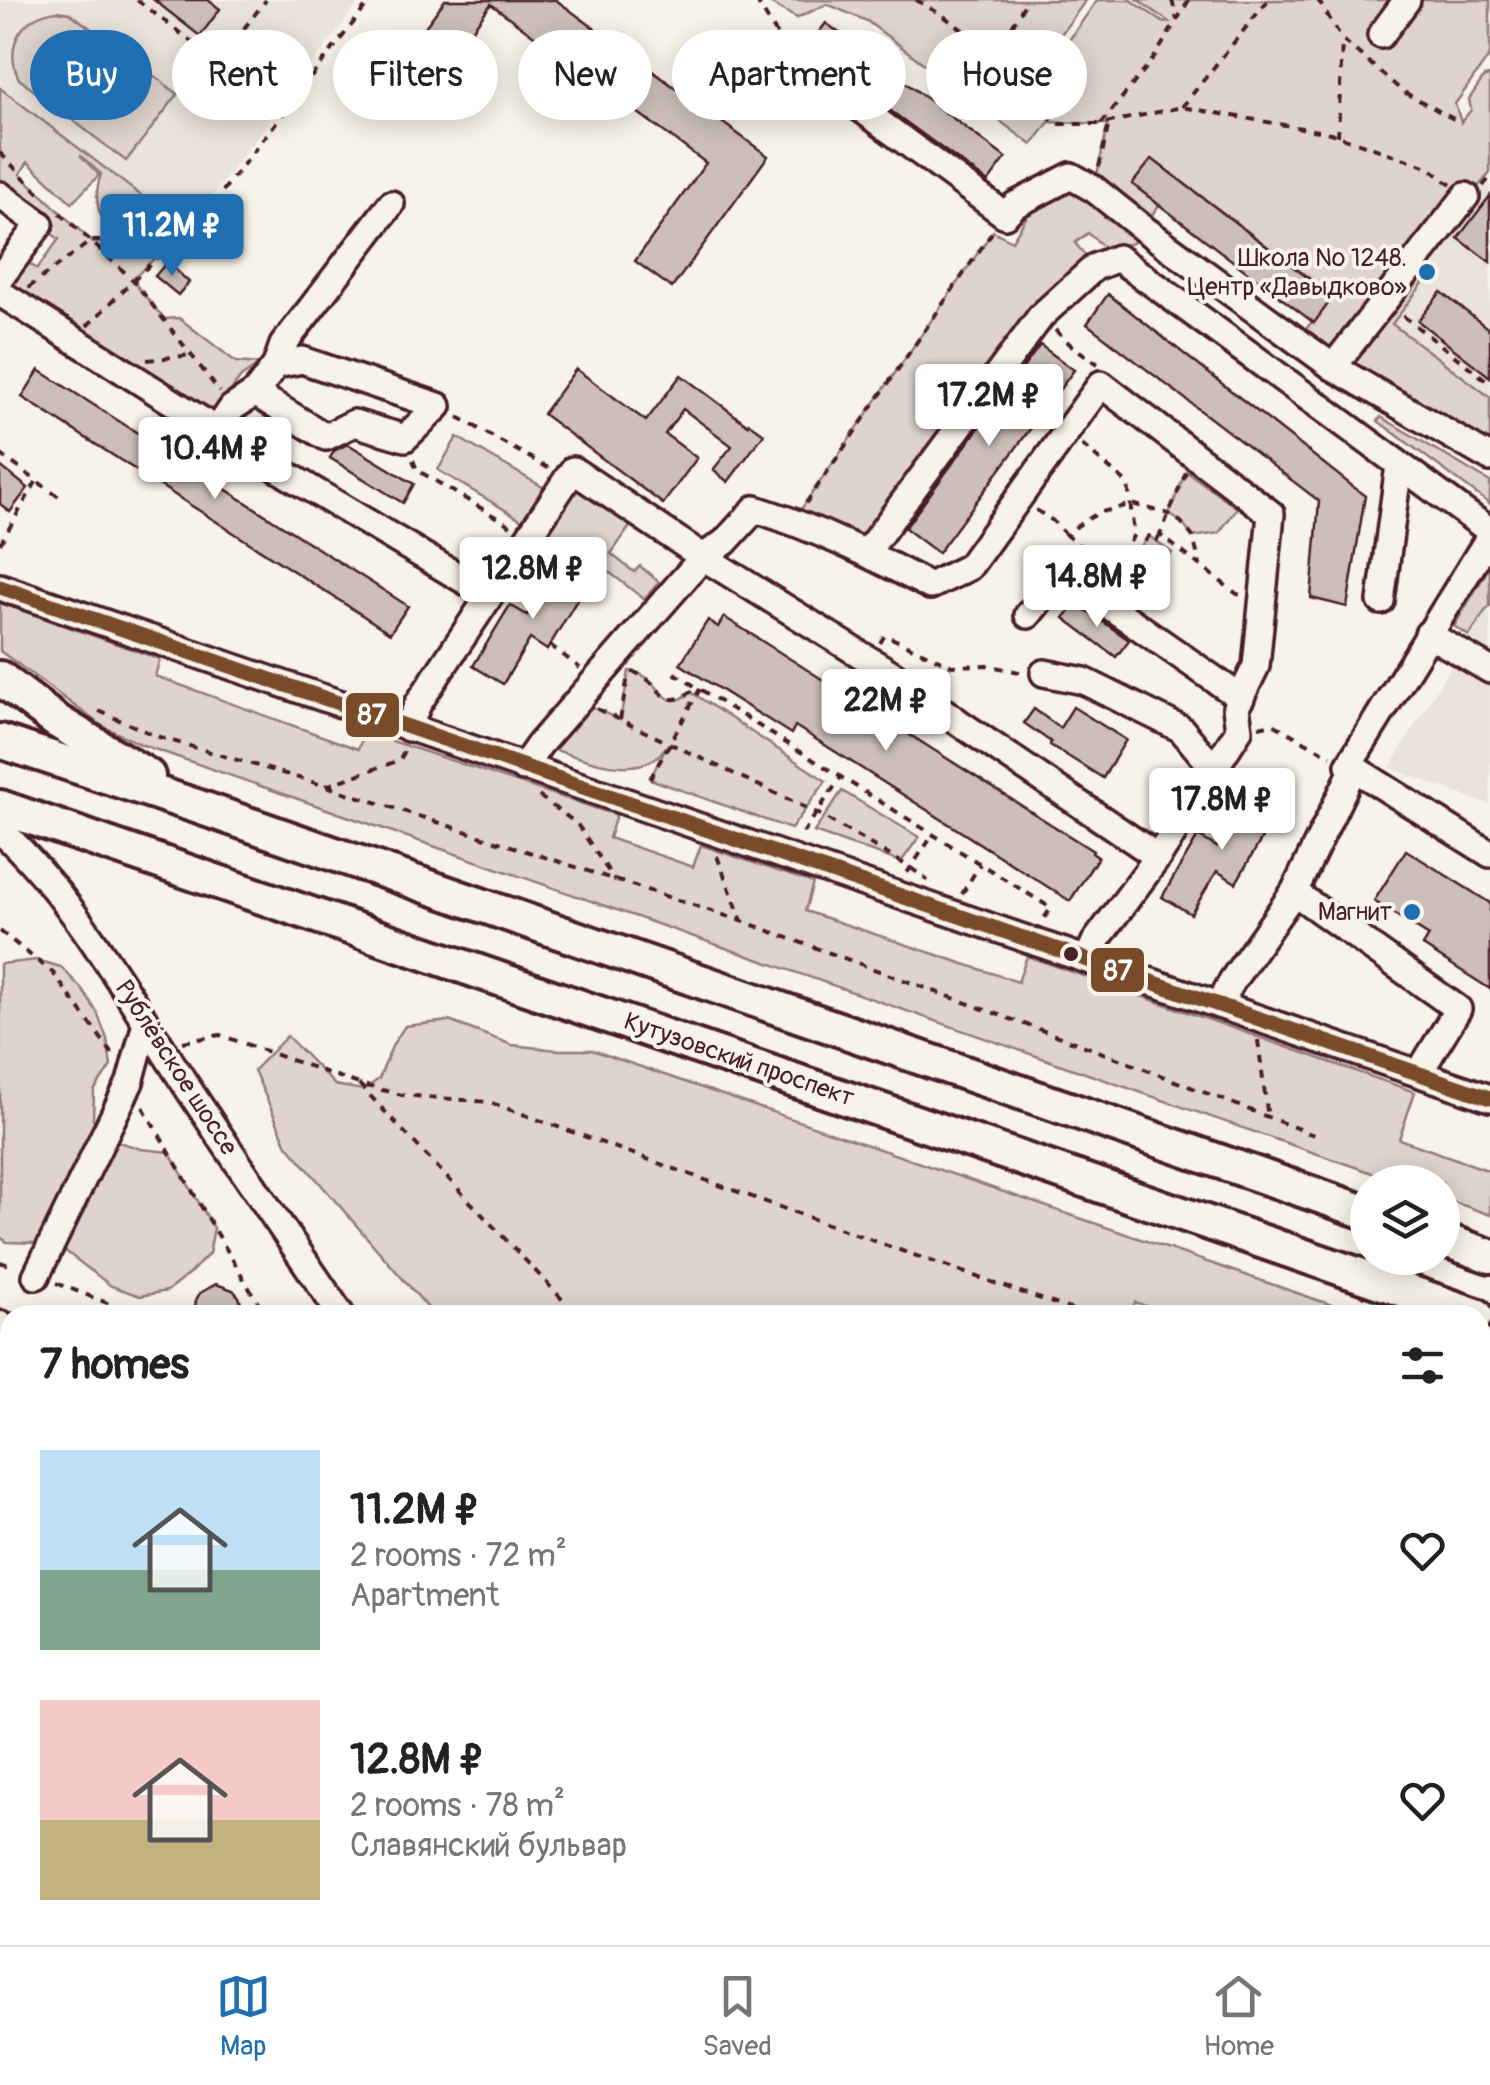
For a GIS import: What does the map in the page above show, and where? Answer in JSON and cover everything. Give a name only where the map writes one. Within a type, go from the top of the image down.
[{"type":"main road","points":[[0,678],[56,720],[199,806]]},
{"type":"main road","points":[[0,741],[199,806],[1350,1207]]},
{"type":"main road","name":"Кутузовский проспект","points":[[0,807],[1448,1305]]},
{"type":"main road","points":[[1460,1246],[1490,1256]]},
{"type":"street","points":[[1381,35],[1408,0]]},
{"type":"street","points":[[877,120],[1005,214],[1071,176],[1094,189],[1332,367],[1490,458]]},
{"type":"street","points":[[0,196],[40,224],[0,278]]},
{"type":"street","points":[[1332,367],[1466,196]]},
{"type":"street","points":[[217,430],[232,408],[255,393],[276,365],[283,345],[391,204]]},
{"type":"street","points":[[866,552],[1041,316],[1095,267],[1118,258],[1490,534],[1351,767],[1294,892],[1219,1006]]},
{"type":"street","points":[[6,297],[290,477],[489,594]]},
{"type":"street","points":[[255,393],[326,437],[354,423],[405,438],[438,406],[302,360],[276,365]]},
{"type":"street","points":[[523,768],[539,745],[607,682],[703,557],[725,542],[755,509],[866,552],[930,586],[969,567],[1101,384],[1271,514],[1256,666],[1236,706],[1240,730],[1087,959]]},
{"type":"street","points":[[1382,602],[1399,465]]},
{"type":"street","points":[[406,738],[418,704],[573,470],[703,557],[868,659],[1158,857]]},
{"type":"street","points":[[1028,615],[1062,572],[1241,698]]},
{"type":"street","points":[[0,587],[406,738],[523,768],[1490,1098]]},
{"type":"street","points":[[1428,634],[1490,670]]},
{"type":"street","points":[[1044,673],[1084,680],[1181,729],[1216,770]]},
{"type":"street","points":[[1351,767],[1483,840]]},
{"type":"street","name":"Рублёвское шоссе","points":[[0,830],[25,853],[93,941],[334,1305]]},
{"type":"street","points":[[1294,892],[1458,1009],[1419,1073]]},
{"type":"street","points":[[36,1276],[130,1082],[146,1023]]},
{"type":"street","points":[[1391,1284],[1415,1305]]},
{"type":"path","points":[[137,0],[218,62],[266,0]]},
{"type":"path","points":[[74,340],[177,238],[198,223],[371,0]]},
{"type":"path","points":[[756,0],[774,30]]},
{"type":"path","points":[[916,0],[963,30]]},
{"type":"path","points":[[1010,30],[1027,0]]},
{"type":"path","points":[[1172,0],[1178,20]]},
{"type":"path","points":[[1101,124],[1154,58],[1188,0]]},
{"type":"path","points":[[1182,106],[1268,0]]},
{"type":"path","points":[[1318,0],[1342,39],[1402,92],[1461,123]]},
{"type":"path","points":[[1338,136],[1342,39]]},
{"type":"path","points":[[1051,120],[1054,124],[1101,124],[1182,106],[1338,136],[1428,167],[1466,196]]},
{"type":"path","points":[[1094,189],[1108,123]]},
{"type":"path","points":[[0,153],[42,196]]},
{"type":"path","points":[[53,206],[133,280],[232,408]]},
{"type":"path","points":[[793,521],[1005,214]]},
{"type":"path","points":[[6,297],[90,241],[177,238]]},
{"type":"path","points":[[1384,301],[1490,383]]},
{"type":"path","points":[[111,364],[192,355]]},
{"type":"path","points":[[438,406],[568,478]]},
{"type":"path","points":[[1065,432],[1099,456],[1128,484],[1134,534],[1128,546],[1137,552]]},
{"type":"path","points":[[405,438],[417,470],[528,536]]},
{"type":"path","points":[[1018,496],[1119,576],[1149,536],[1156,542],[1160,535],[1186,471],[1188,450]]},
{"type":"path","points":[[0,454],[59,497]]},
{"type":"path","points":[[0,544],[36,482]]},
{"type":"path","points":[[1066,536],[1098,513],[1132,504],[1168,514],[1181,522],[1194,537],[1200,565]]},
{"type":"path","points":[[1160,535],[1237,594],[1262,596]]},
{"type":"path","points":[[868,659],[885,635],[952,666],[986,665],[1026,674],[1044,673]]},
{"type":"path","points":[[550,645],[607,682],[629,671],[640,673],[666,698],[676,700],[698,688]]},
{"type":"path","points":[[620,720],[629,671]]},
{"type":"path","points":[[674,673],[1051,908],[1041,924]]},
{"type":"path","points":[[650,779],[698,688]]},
{"type":"path","points":[[596,709],[817,813],[928,880]]},
{"type":"path","points":[[99,711],[159,737],[326,786],[742,922],[1093,1049],[1314,1135]]},
{"type":"path","points":[[1240,730],[1273,724],[1351,767]]},
{"type":"path","points":[[326,786],[400,760],[406,738]]},
{"type":"path","points":[[803,833],[841,777]]},
{"type":"path","points":[[536,794],[577,824],[615,881]]},
{"type":"path","points":[[707,830],[742,922]]},
{"type":"path","points":[[909,870],[933,834]]},
{"type":"path","points":[[962,894],[980,864]]},
{"type":"path","points":[[0,932],[53,973],[102,1037],[259,1305]]},
{"type":"path","points":[[169,1059],[178,1044],[220,1034],[359,1084],[402,1095],[489,1102],[1058,1305]]},
{"type":"path","points":[[1258,1040],[1268,1119]]},
{"type":"path","points":[[359,1084],[568,1305]]},
{"type":"path","points":[[0,1262],[112,1305]]},
{"type":"shaded area","points":[[0,0],[361,0],[338,30],[333,30],[333,37],[313,63],[313,30],[172,30],[172,120],[270,120],[186,230],[42,120],[152,120],[152,30],[30,30],[30,111],[0,88]]},
{"type":"shaded area","points":[[764,0],[1086,0],[1064,30],[926,30],[926,65],[906,50],[906,30],[879,30],[827,4],[797,18]]},
{"type":"shaded area","points":[[1097,0],[1131,0],[1164,23],[1169,22],[1138,0],[1490,0],[1490,55],[1455,104],[1461,122],[1471,110],[1469,99],[1484,77],[1490,76],[1490,173],[1333,354],[1302,334],[1333,296],[1152,159],[1133,184],[1159,205],[1133,243],[1106,249],[1088,233],[1075,243],[1095,267],[866,553],[793,521],[993,231],[1012,241],[1042,191],[1094,188],[1108,124],[1049,122],[1032,145],[999,120],[1087,120],[1087,30],[1076,30]]},
{"type":"shaded area","points":[[45,13],[70,13],[93,30],[30,30],[30,87],[19,79],[13,55],[15,44],[26,25]]},
{"type":"shaded area","points":[[152,74],[172,90],[172,102],[126,161],[72,120],[152,120]]},
{"type":"shaded area","name":"Школа № 1248. Центр «Давыдково»","points":[[1490,86],[1490,451],[1347,363]]},
{"type":"shaded area","points":[[0,88],[30,111],[30,120],[42,120],[186,230],[179,228],[173,235],[142,237],[115,231],[99,210],[101,174],[80,155],[99,175],[72,203],[28,162],[20,174],[93,243],[174,239],[132,280],[164,319],[179,318],[236,362],[260,364],[241,377],[214,413],[25,292],[13,301],[0,293],[17,255],[37,269],[59,239],[0,195]]},
{"type":"shaded area","points":[[1421,266],[1430,274],[1392,324],[1490,397],[1490,451],[1347,363]]},
{"type":"shaded area","points":[[1381,417],[1490,482],[1490,504],[1378,421]]},
{"type":"shaded area","points":[[457,437],[546,489],[527,523],[438,470]]},
{"type":"shaded area","points":[[1186,471],[1237,508],[1219,533],[1193,537],[1169,514]]},
{"type":"shaded area","points":[[584,487],[633,522],[611,554],[634,572],[640,566],[659,582],[644,599],[578,548],[569,561],[562,558],[547,583],[521,565],[574,491]]},
{"type":"shaded area","points":[[1149,536],[1172,553],[1135,602],[1112,585]]},
{"type":"shaded area","points":[[1490,566],[1490,607],[1469,636],[1454,626]]},
{"type":"shaded area","points":[[0,603],[160,659],[155,676],[358,749],[365,732],[616,815],[609,838],[693,867],[701,845],[813,883],[805,911],[1018,982],[1027,956],[1415,1092],[1399,1139],[1490,1171],[1490,1215],[1460,1204],[1460,1165],[1350,1165],[140,744],[102,726],[0,651]]},
{"type":"shaded area","points":[[1485,610],[1490,614],[1490,805],[1389,768]]},
{"type":"shaded area","points":[[629,671],[646,677],[673,700],[691,692],[826,781],[791,829],[650,779],[666,747],[654,759],[630,766],[602,764],[549,748],[585,704],[620,720]]},
{"type":"shaded area","points":[[842,791],[919,837],[901,862],[814,832]]},
{"type":"shaded area","points":[[37,960],[61,967],[82,989],[97,1012],[107,1039],[111,1066],[94,1091],[93,1120],[112,1140],[169,1152],[214,1228],[209,1254],[167,1291],[140,1296],[111,1286],[64,1250],[36,1243],[7,1242],[0,1237],[0,964]]},
{"type":"shaded area","points":[[449,1021],[512,1045],[592,1050],[1332,1305],[425,1305],[287,1145],[254,1070],[287,1036],[335,1085],[363,1090],[379,1079],[405,1026]]},
{"type":"building","points":[[154,0],[208,0],[220,9],[204,30],[192,30]]},
{"type":"building","points":[[445,0],[556,0],[597,30],[526,30],[491,4],[472,30],[423,30]]},
{"type":"building","points":[[652,71],[672,85],[672,120],[719,120],[768,156],[672,288],[635,261],[706,163],[648,120],[652,120]]},
{"type":"building","points":[[906,83],[926,98],[926,120],[955,120],[1006,158],[988,182],[903,120]]},
{"type":"building","points":[[1152,159],[1333,297],[1314,323],[1132,184]]},
{"type":"building","points":[[1490,196],[1490,262],[1458,238]]},
{"type":"building","points":[[167,262],[189,282],[178,295],[155,276]]},
{"type":"building","points":[[1441,292],[1490,330],[1490,377],[1418,321]]},
{"type":"building","points":[[1108,294],[1365,496],[1347,607],[1311,598],[1319,501],[1087,324]]},
{"type":"building","points":[[1040,345],[1074,370],[938,553],[905,528]]},
{"type":"building","points":[[576,369],[646,421],[681,375],[764,434],[728,482],[713,470],[732,446],[683,409],[665,434],[697,458],[663,504],[543,414]]},
{"type":"building","points":[[39,370],[408,606],[390,633],[22,397]]},
{"type":"building","points":[[348,444],[414,484],[403,503],[330,458],[334,451]]},
{"type":"building","points":[[0,466],[28,488],[10,512],[0,504]]},
{"type":"building","points":[[563,557],[592,575],[547,650],[530,639],[503,684],[473,666],[510,605],[527,615]]},
{"type":"building","points":[[1076,603],[1129,640],[1116,657],[1064,618]]},
{"type":"building","points":[[724,617],[1093,851],[1098,857],[1070,901],[795,726],[791,734],[680,664],[708,620],[718,627]]},
{"type":"building","points":[[1073,707],[1126,740],[1103,778],[1050,745],[1024,723],[1034,709],[1060,728]]},
{"type":"building","points":[[1251,790],[1280,807],[1236,883],[1217,871],[1191,914],[1162,897],[1198,836],[1217,847]]},
{"type":"building","points":[[1406,850],[1490,903],[1490,989],[1423,946],[1429,936],[1374,901]]},
{"type":"building","points":[[216,1284],[233,1290],[242,1305],[195,1305],[200,1293]]},
{"type":"transit line","name":"87","points":[[0,587],[1490,1098]]},
{"type":"place","name":"Школа № 1248. Центр «Давыдково»","points":[[1427,272]]},
{"type":"place","name":"Магнит","points":[[1412,912]]}]
